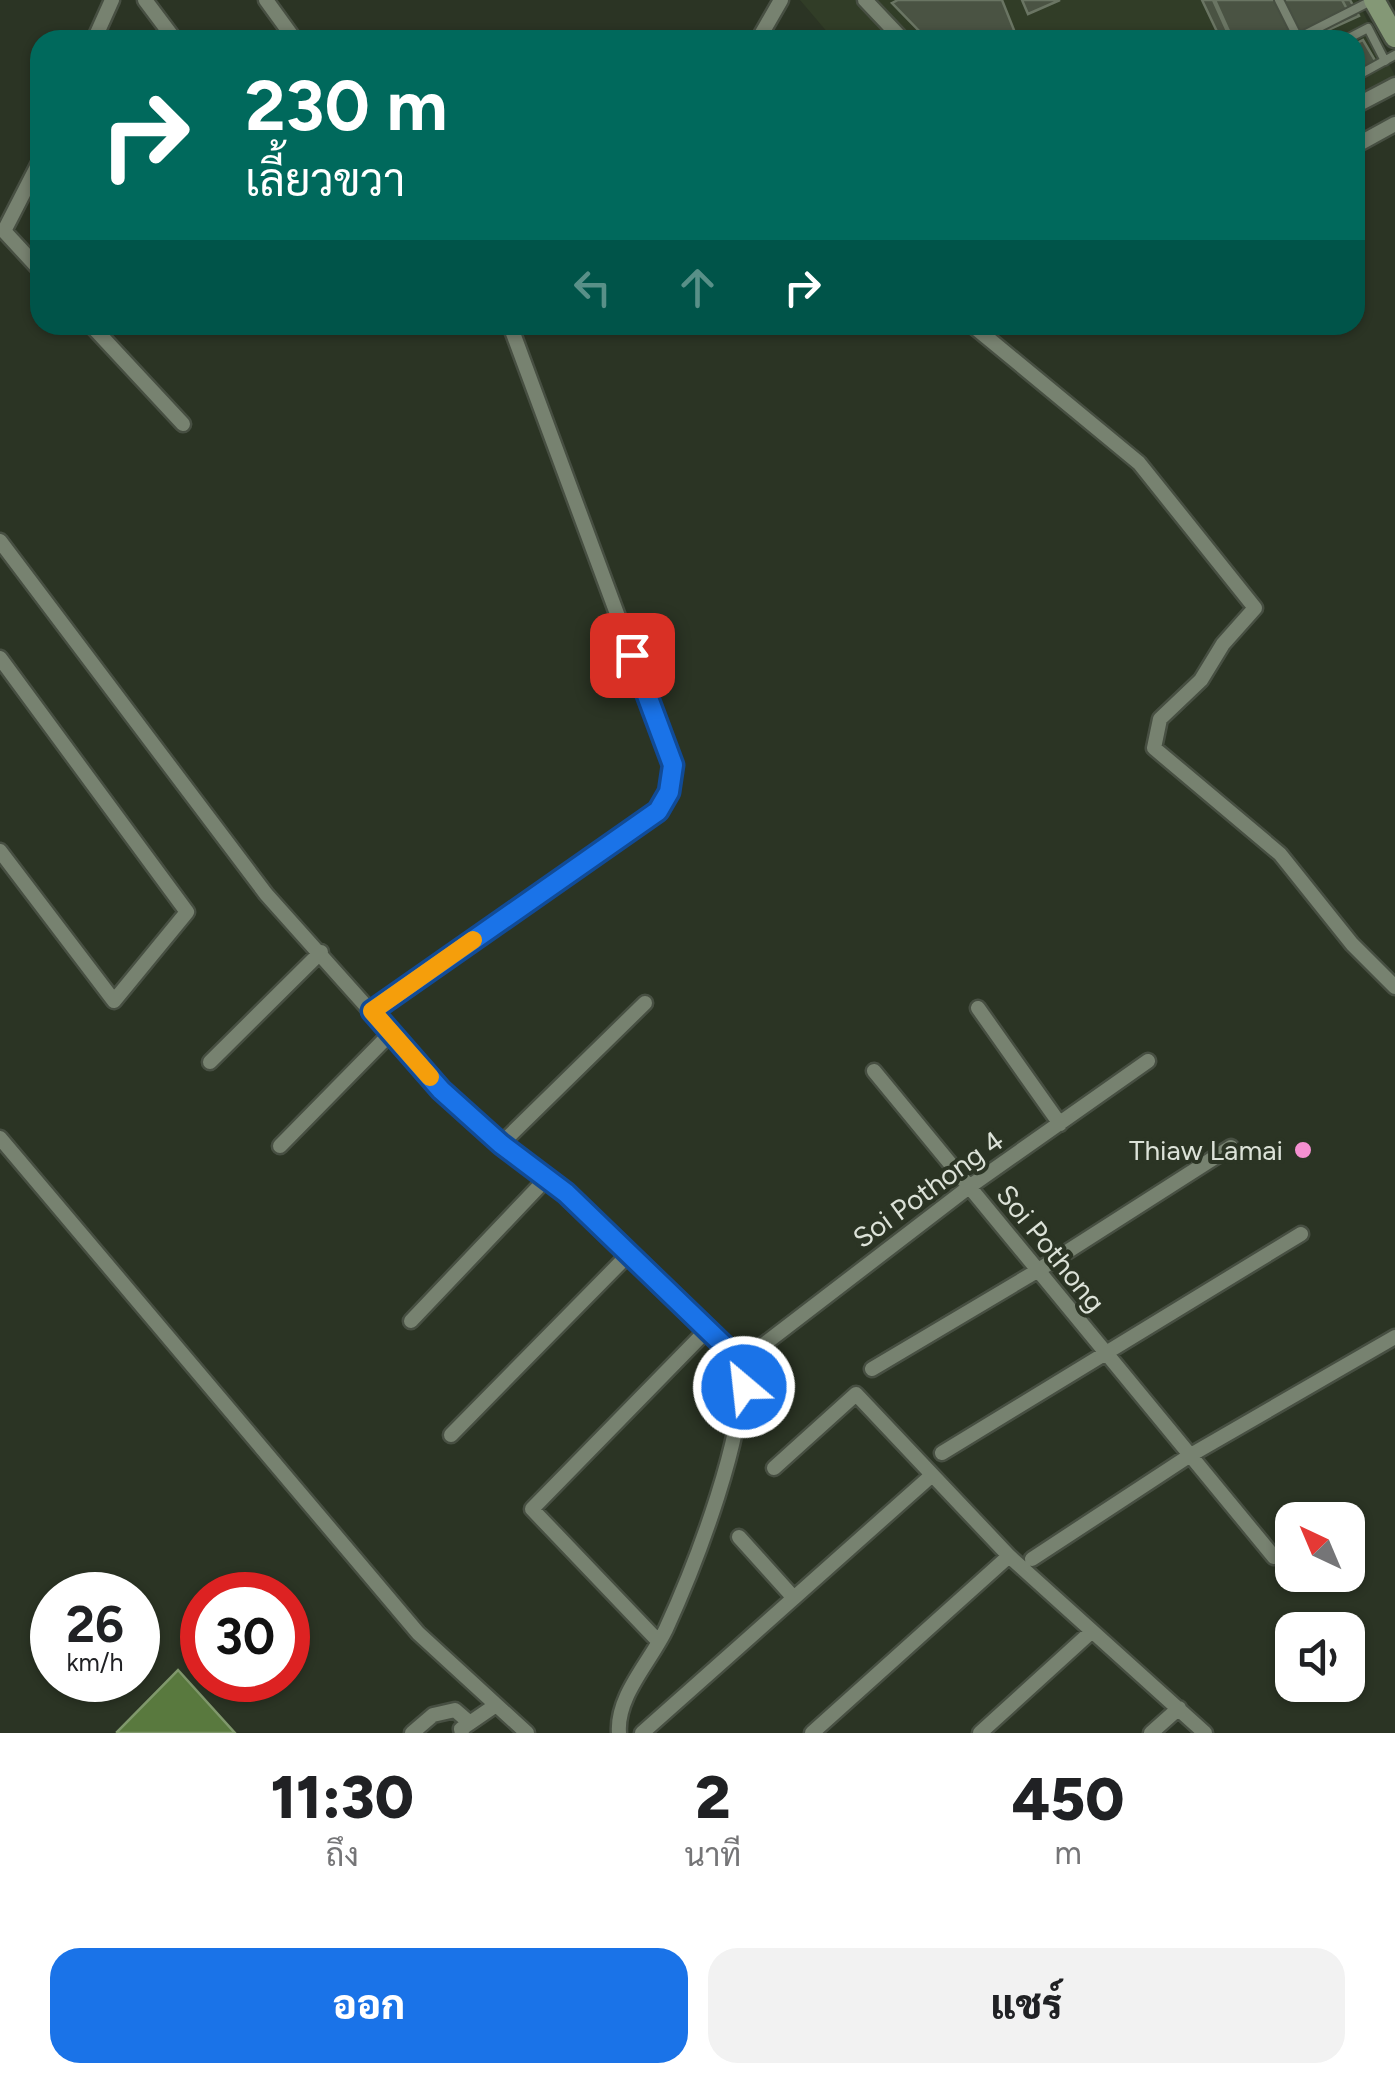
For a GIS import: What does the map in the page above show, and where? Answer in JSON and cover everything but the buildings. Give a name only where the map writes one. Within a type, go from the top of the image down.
[{"type":"main road","points":[[1364,2],[1395,38]]},
{"type":"street","points":[[98,30],[112,0]]},
{"type":"street","points":[[146,0],[168,30]]},
{"type":"street","points":[[266,0],[288,30]]},
{"type":"street","points":[[764,30],[780,0]]},
{"type":"street","points":[[866,0],[894,30]]},
{"type":"street","points":[[1365,100],[1395,84]]},
{"type":"street","points":[[1365,140],[1395,124]]},
{"type":"street","points":[[30,179],[2,233],[30,260]]},
{"type":"street","points":[[100,335],[183,424]]},
{"type":"street","points":[[372,1011],[658,811],[669,792],[673,765],[514,335]]},
{"type":"street","points":[[984,335],[1138,463],[1255,608],[1223,644],[1201,680],[1160,719],[1154,748],[1280,854],[1352,944],[1395,987]]},
{"type":"street","points":[[0,540],[266,894],[441,1090],[501,1144],[566,1193],[741,1362],[744,1387],[712,1511],[659,1642],[622,1707],[618,1732]]},
{"type":"street","points":[[0,658],[187,912],[114,1001],[0,851]]},
{"type":"street","points":[[210,1062],[321,952]]},
{"type":"street","points":[[501,1144],[645,1003]]},
{"type":"street","points":[[978,1008],[1060,1124]]},
{"type":"street","points":[[280,1146],[391,1032]]},
{"type":"street","name":"Soi Pothong 4","points":[[741,1362],[969,1187],[1148,1061]]},
{"type":"street","name":"Soi Pothong","points":[[874,1071],[1274,1556]]},
{"type":"street","points":[[0,1138],[418,1632],[527,1733]]},
{"type":"street","points":[[872,1369],[1037,1271],[1231,1147]]},
{"type":"street","points":[[411,1321],[546,1180]]},
{"type":"street","points":[[942,1454],[1301,1234]]},
{"type":"street","points":[[451,1436],[629,1254]]},
{"type":"street","points":[[659,1642],[532,1508],[706,1331]]},
{"type":"street","points":[[1032,1559],[1189,1456],[1395,1337]]},
{"type":"street","points":[[774,1468],[856,1394],[1009,1556],[1206,1733]]},
{"type":"street","points":[[642,1733],[930,1476]]},
{"type":"street","points":[[739,1537],[793,1597]]},
{"type":"street","points":[[812,1733],[1009,1556]]},
{"type":"street","points":[[980,1733],[1091,1632]]},
{"type":"street","points":[[412,1733],[433,1715],[454,1710],[466,1728],[496,1704]]},
{"type":"street","points":[[1152,1733],[1179,1708]]},
{"type":"lane","points":[[1279,0],[1294,30]]},
{"type":"lane","points":[[1313,30],[1364,2]]},
{"type":"lane","points":[[1364,30],[1368,28],[1385,61]]},
{"type":"lane","points":[[1365,72],[1395,55]]},
{"type":"shaded area","points":[[800,0],[1357,0],[1395,76],[1365,92],[1365,30],[826,30]]},
{"type":"shaded area","points":[[178,1670],[180,1702],[207,1702],[235,1733],[118,1733],[147,1702],[160,1702],[160,1688]]},
{"type":"slow traffic","points":[[430,1077],[372,1011],[473,940]]},
{"type":"place","name":"Thiaw Lamai","points":[[1303,1150]]},
{"type":"route","points":[[632,655],[673,765],[669,792],[658,811],[372,1011],[441,1090],[501,1144],[566,1193],[741,1362],[744,1387]]}]
